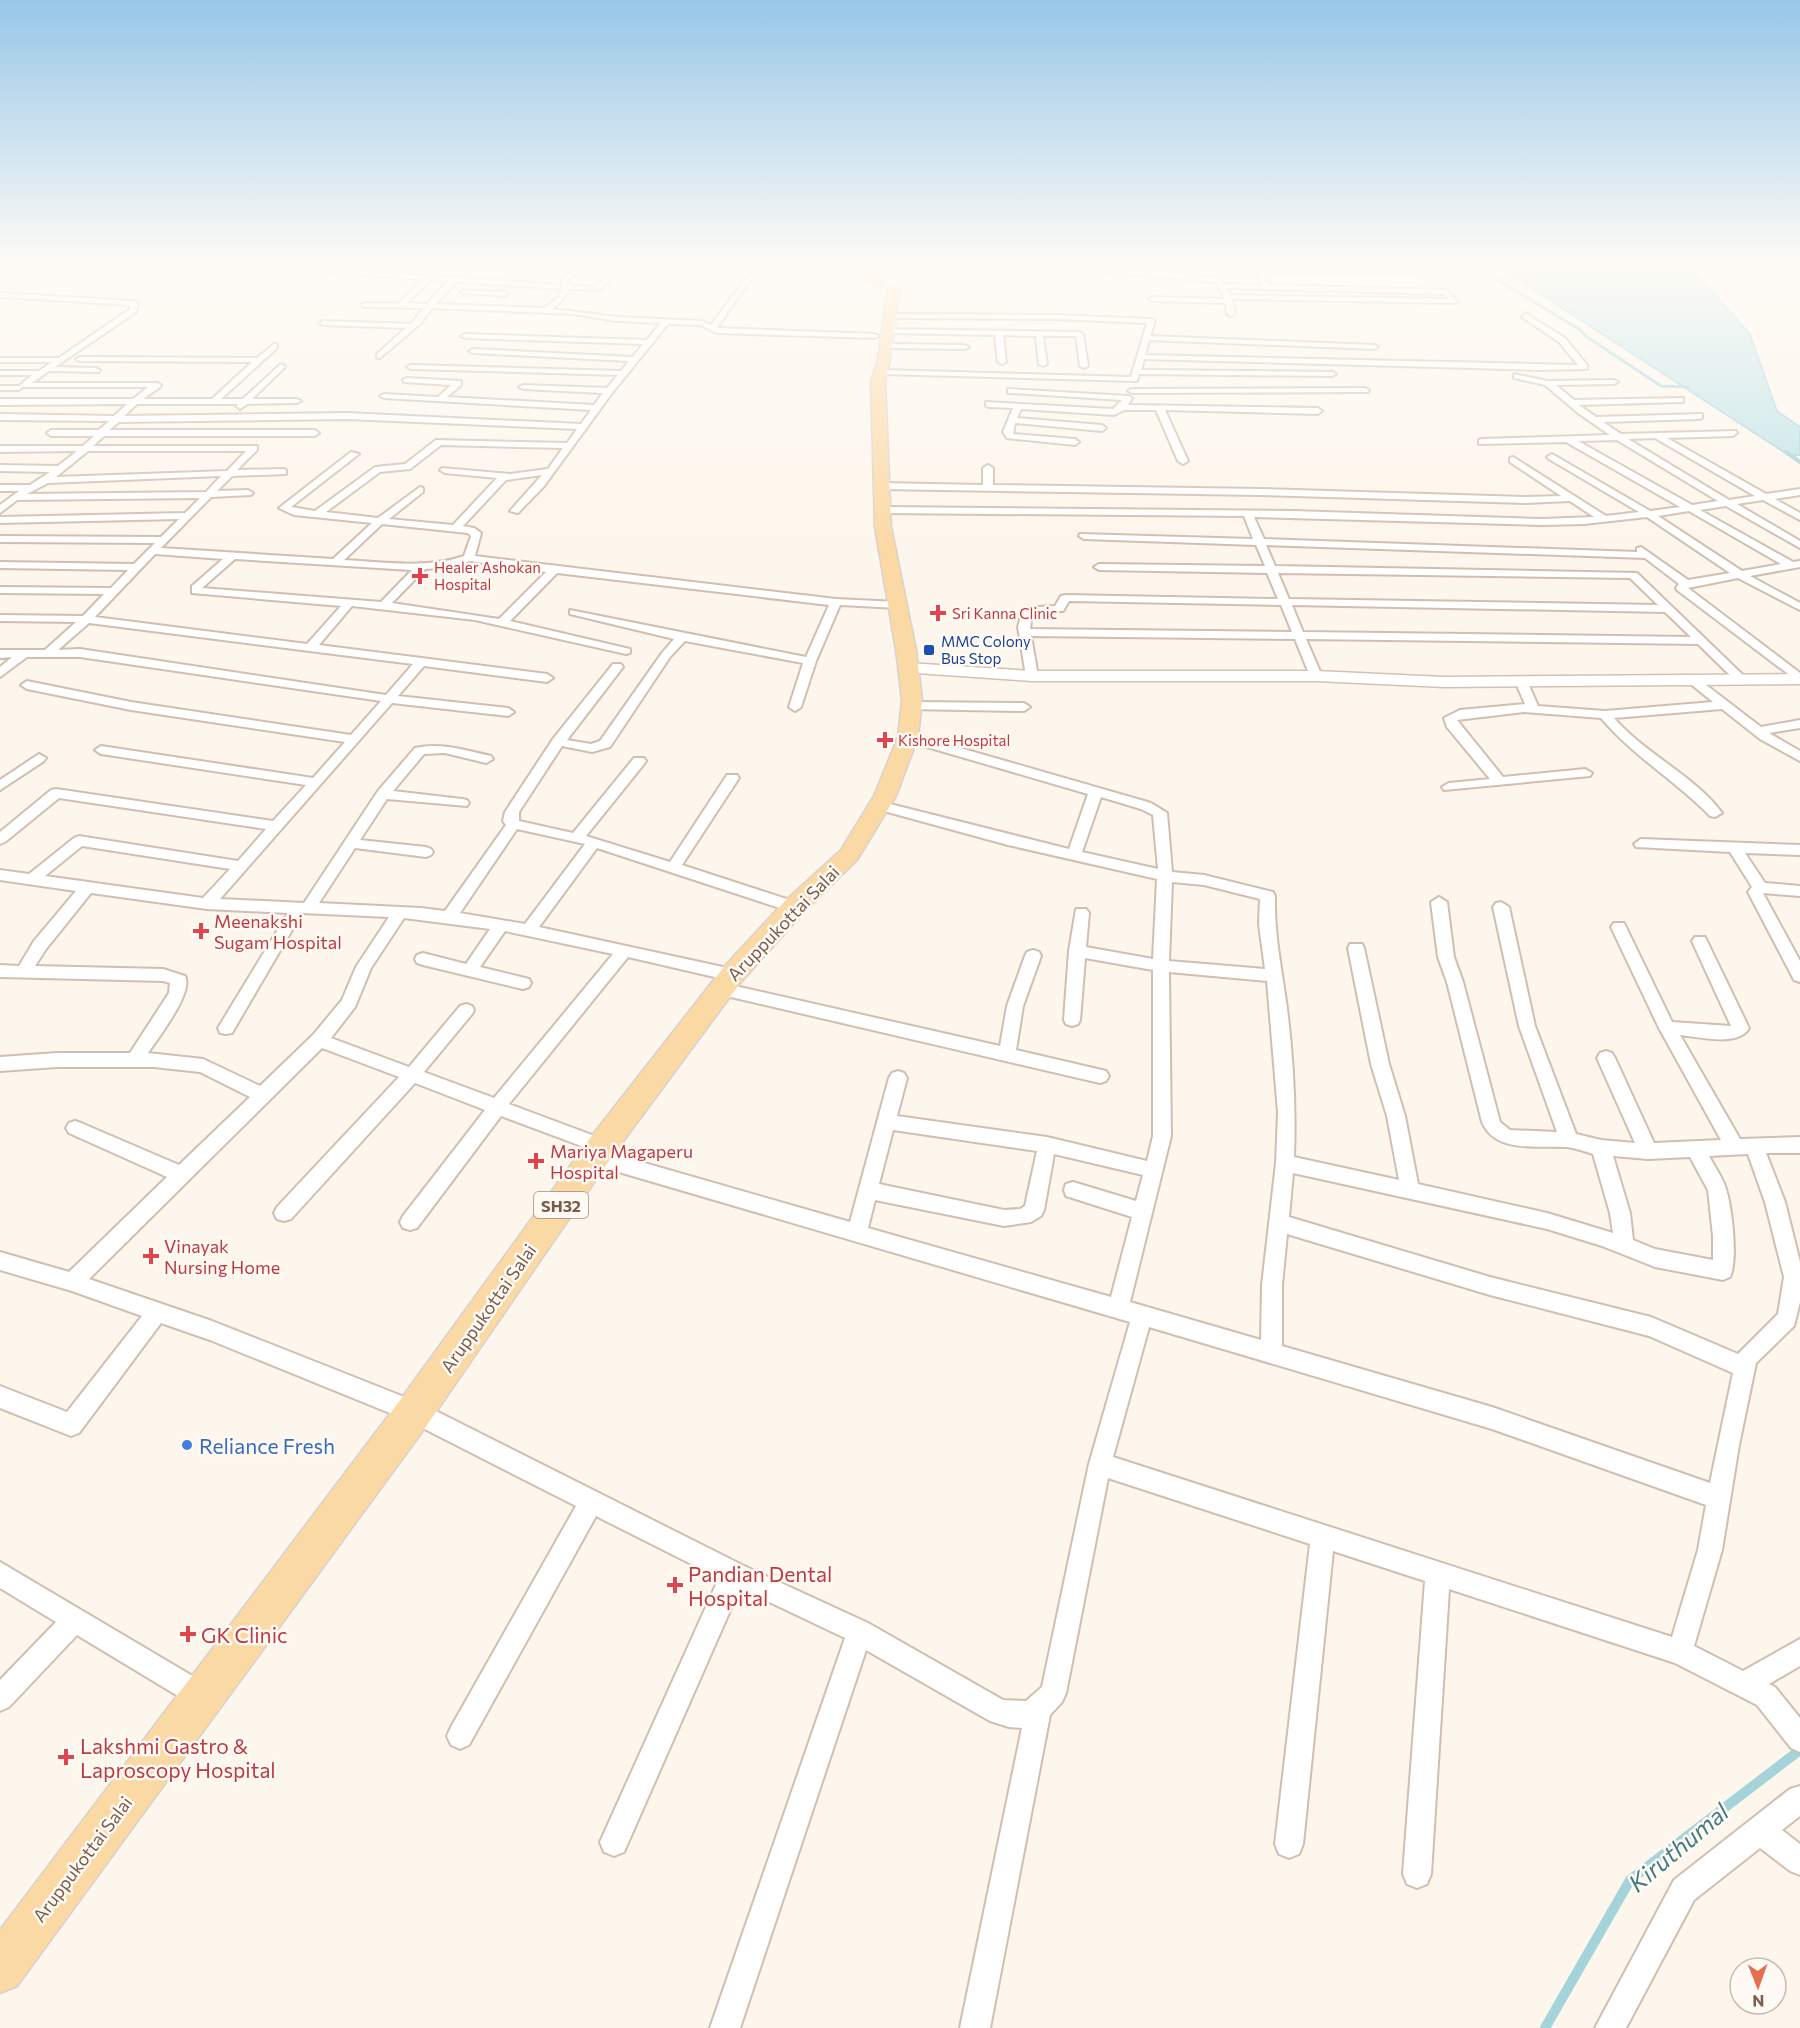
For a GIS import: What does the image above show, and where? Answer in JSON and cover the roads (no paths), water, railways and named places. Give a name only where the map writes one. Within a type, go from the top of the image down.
[{"type":"main road","name":"Aruppukottai Salai","points":[[873,357],[872,371],[880,376]]},
{"type":"main road","name":"Aruppukottai Salai","points":[[0,1969],[414,1412],[599,1152],[727,982],[794,907],[849,855],[885,796],[908,737],[912,706],[882,498],[880,376],[883,357]]},
{"type":"street","points":[[0,401],[65,357]]},
{"type":"street","points":[[213,402],[263,357]]},
{"type":"street","points":[[587,357],[635,359]]},
{"type":"street","points":[[515,511],[551,471],[637,357]]},
{"type":"street","points":[[1001,357],[1002,362]]},
{"type":"street","points":[[1042,357],[1043,364]]},
{"type":"street","points":[[1083,357],[1084,366]]},
{"type":"street","points":[[989,404],[1117,411],[1130,394],[1141,357],[1560,369],[1584,367],[1576,357]]},
{"type":"street","points":[[80,359],[260,360]]},
{"type":"street","points":[[0,360],[60,360]]},
{"type":"street","points":[[229,417],[281,366]]},
{"type":"street","points":[[1501,366],[1517,376],[1548,383],[1614,382]]},
{"type":"street","points":[[411,367],[624,373]]},
{"type":"street","points":[[0,373],[103,370]]},
{"type":"street","points":[[880,376],[1332,374]]},
{"type":"street","points":[[407,380],[458,383],[440,399]]},
{"type":"street","points":[[1548,383],[1616,436],[1626,451],[1800,545]]},
{"type":"street","points":[[0,388],[157,385],[134,402],[85,448],[33,488],[14,497],[0,512]]},
{"type":"street","points":[[523,387],[609,391]]},
{"type":"street","points":[[1011,391],[1130,394],[1365,390]]},
{"type":"street","points":[[384,396],[597,408]]},
{"type":"street","points":[[1572,403],[1680,400]]},
{"type":"street","points":[[0,401],[297,401]]},
{"type":"street","points":[[1018,406],[1007,432],[1010,436],[1075,442]]},
{"type":"street","points":[[1121,407],[1318,411]]},
{"type":"street","points":[[1160,409],[1183,461]]},
{"type":"street","points":[[0,417],[118,419],[347,416],[584,427]]},
{"type":"street","points":[[1593,420],[1699,416]]},
{"type":"street","points":[[1012,420],[1102,428]]},
{"type":"street","points":[[51,433],[315,433]]},
{"type":"street","points":[[50,652],[86,619],[268,433]]},
{"type":"street","points":[[1482,442],[1733,433]]},
{"type":"street","points":[[1655,435],[1800,517]]},
{"type":"street","points":[[1566,438],[1797,567]]},
{"type":"street","points":[[317,514],[378,469],[407,467],[439,442],[569,446]]},
{"type":"street","points":[[0,449],[254,448]]},
{"type":"street","points":[[1566,465],[1626,451]]},
{"type":"street","points":[[354,454],[284,508],[294,512],[457,527],[476,533],[469,558]]},
{"type":"street","points":[[1552,457],[1649,514],[1738,574],[1800,607]]},
{"type":"street","points":[[1513,460],[1604,519]]},
{"type":"street","points":[[0,468],[59,469]]},
{"type":"street","points":[[988,468],[988,488]]},
{"type":"street","points":[[445,470],[510,477],[547,474]]},
{"type":"street","points":[[44,480],[283,472]]},
{"type":"street","points":[[457,527],[500,480],[510,477]]},
{"type":"street","points":[[0,488],[33,488]]},
{"type":"street","points":[[882,498],[988,488],[1525,500],[1571,498]]},
{"type":"street","points":[[336,562],[381,520],[420,490]]},
{"type":"street","points":[[882,498],[1248,514],[1541,522],[1649,514],[1766,499],[1800,492]]},
{"type":"street","points":[[14,497],[136,497],[248,493]]},
{"type":"street","points":[[0,512],[187,516]]},
{"type":"street","points":[[1248,514],[1316,676]]},
{"type":"street","points":[[1084,536],[1644,552],[1686,584]]},
{"type":"street","points":[[0,539],[163,540]]},
{"type":"street","points":[[152,551],[421,567],[452,564],[469,558],[836,602],[898,605]]},
{"type":"street","points":[[231,555],[196,588],[196,591],[384,605],[502,623],[626,651]]},
{"type":"street","points":[[0,565],[136,567]]},
{"type":"street","points":[[384,605],[421,567]]},
{"type":"street","points":[[1099,567],[1633,575],[1742,680]]},
{"type":"street","points":[[1797,567],[1738,574],[1686,584],[1681,588],[1800,679]]},
{"type":"street","points":[[502,623],[554,570]]},
{"type":"street","points":[[0,590],[112,591]]},
{"type":"street","points":[[1032,676],[1025,632],[1027,610],[1059,609],[1065,598],[1668,609]]},
{"type":"street","points":[[795,707],[810,661],[836,602]]},
{"type":"street","points":[[310,648],[348,604]]},
{"type":"street","points":[[574,612],[637,628],[810,661]]},
{"type":"street","points":[[0,618],[86,619],[547,678]]},
{"type":"street","points":[[1025,632],[1701,641]]},
{"type":"street","points":[[554,748],[592,748],[604,744],[666,655],[683,636]]},
{"type":"street","points":[[0,654],[76,652],[390,699],[508,712]]},
{"type":"street","points":[[0,673],[24,654]]},
{"type":"street","points":[[207,904],[353,739],[380,712],[420,663]]},
{"type":"street","points":[[617,667],[554,748],[512,812],[510,821],[514,825],[594,842],[794,907]]},
{"type":"street","points":[[908,668],[1032,676],[1316,676],[1444,682],[1800,679]]},
{"type":"street","points":[[1521,681],[1532,704],[1528,709]]},
{"type":"street","points":[[1693,681],[1760,731],[1800,757]]},
{"type":"street","points":[[27,685],[131,706],[353,739]]},
{"type":"street","points":[[1500,782],[1451,724],[1450,718],[1460,714],[1528,709],[1605,715],[1726,705]]},
{"type":"street","points":[[912,706],[1024,706]]},
{"type":"street","points":[[1605,715],[1618,732],[1701,798],[1715,813]]},
{"type":"street","points":[[1760,731],[1800,724]]},
{"type":"street","points":[[908,737],[1146,806],[1160,813],[1165,873],[1161,966],[1162,1136],[1118,1309]]},
{"type":"street","points":[[226,1028],[303,908],[383,794],[420,751],[430,749],[458,752],[486,759]]},
{"type":"street","points":[[101,750],[315,782]]},
{"type":"street","points":[[0,786],[39,758]]},
{"type":"street","points":[[576,838],[639,761]]},
{"type":"street","points":[[1449,787],[1585,773]]},
{"type":"street","points":[[674,868],[694,833],[732,778]]},
{"type":"street","points":[[1074,855],[1096,791]]},
{"type":"street","points":[[0,839],[56,793],[276,826]]},
{"type":"street","points":[[383,794],[462,803]]},
{"type":"street","points":[[878,805],[1074,855],[1204,880],[1268,896],[1267,924],[1278,1003],[1287,1112],[1285,1163],[1272,1285],[1271,1352]]},
{"type":"street","points":[[449,917],[514,825]]},
{"type":"street","points":[[33,879],[79,841],[241,866]]},
{"type":"street","points":[[528,931],[594,842]]},
{"type":"street","points":[[350,843],[426,852]]},
{"type":"street","points":[[1641,844],[1800,850]]},
{"type":"street","points":[[1735,848],[1760,888]]},
{"type":"street","points":[[0,875],[207,904],[399,913],[449,917],[501,925],[624,951],[727,982],[1100,1076]]},
{"type":"street","points":[[24,971],[40,945],[87,887]]},
{"type":"street","points":[[1800,891],[1760,888],[1755,892],[1800,976]]},
{"type":"street","points":[[1439,902],[1445,954],[1455,982],[1494,1129],[1507,1137],[1569,1140],[1601,1148],[1648,1151],[1800,1144]]},
{"type":"street","points":[[1501,907],[1527,1026],[1569,1140]]},
{"type":"street","points":[[72,1282],[319,1040],[349,1003],[364,967],[399,913]]},
{"type":"street","points":[[1072,1020],[1080,913]]},
{"type":"street","points":[[470,970],[501,925]]},
{"type":"street","points":[[1619,927],[1667,1028],[1744,1146],[1775,1203],[1794,1276],[1787,1319],[1747,1358],[1710,1550],[1680,1652]]},
{"type":"street","points":[[1667,1028],[1740,1032],[1741,1028],[1700,941]]},
{"type":"street","points":[[1356,948],[1380,1064],[1396,1116],[1410,1191]]},
{"type":"street","points":[[410,1222],[499,1108],[516,1082],[624,951]]},
{"type":"street","points":[[1077,951],[1161,966],[1273,976]]},
{"type":"street","points":[[1007,1054],[1015,1006],[1033,956]]},
{"type":"street","points":[[423,959],[523,983]]},
{"type":"street","points":[[0,971],[163,975],[179,980],[177,994],[135,1060]]},
{"type":"street","points":[[284,1213],[412,1075],[466,1010]]},
{"type":"street","points":[[319,1040],[499,1108],[599,1152],[857,1233],[1492,1418],[1719,1498]]},
{"type":"street","points":[[1606,1059],[1648,1151]]},
{"type":"street","points":[[0,1065],[57,1060],[135,1060],[203,1066],[262,1095]]},
{"type":"street","points":[[857,1233],[898,1078]]},
{"type":"street","points":[[887,1122],[1047,1145],[1153,1170]]},
{"type":"street","points":[[75,1128],[102,1142],[150,1159],[181,1175]]},
{"type":"street","points":[[868,1190],[1004,1218],[1028,1216],[1034,1210],[1047,1145]]},
{"type":"street","points":[[1601,1148],[1620,1213],[1624,1246]]},
{"type":"street","points":[[1285,1163],[1547,1221],[1655,1258],[1723,1271],[1723,1236],[1718,1189],[1696,1150]]},
{"type":"street","points":[[1073,1190],[1143,1212]]},
{"type":"street","points":[[1277,1222],[1490,1286],[1651,1327],[1745,1368]]},
{"type":"street","points":[[0,1261],[72,1282],[212,1331],[414,1412],[734,1573],[859,1632],[999,1712],[1020,1717],[1038,1711],[1053,1694],[1100,1464],[1142,1315]]},
{"type":"street","points":[[0,1397],[71,1425],[157,1312]]},
{"type":"street","points":[[1100,1464],[1680,1652],[1755,1690],[1800,1739]]},
{"type":"street","points":[[460,1736],[591,1501]]},
{"type":"street","points":[[1288,1845],[1323,1536]]},
{"type":"street","points":[[614,1842],[734,1573]]},
{"type":"street","points":[[1417,1874],[1438,1573]]},
{"type":"street","points":[[0,1574],[203,1696]]},
{"type":"street","points":[[0,1698],[75,1620]]},
{"type":"street","points":[[725,2028],[859,1632]]},
{"type":"street","points":[[1755,1690],[1800,1652]]},
{"type":"street","points":[[975,2028],[1038,1711]]},
{"type":"street","points":[[1610,2028],[1684,1890],[1800,1799]]},
{"type":"street","points":[[1760,1831],[1800,1861]]},
{"type":"water","points":[[1637,357],[1758,357],[1777,411],[1800,427],[1800,455],[1790,456]]},
{"type":"waterway","name":"Kiruthumal","points":[[1617,357],[1661,386],[1689,387]]},
{"type":"waterway","name":"Kiruthumal","points":[[1786,452],[1800,462]]},
{"type":"waterway","name":"Kiruthumal","points":[[1545,2028],[1630,1880],[1800,1750]]},
{"type":"place","name":"Healer Ashokan Hospital","points":[[420,576]]},
{"type":"place","name":"Sri Kanna Clinic","points":[[938,613]]},
{"type":"place","name":"MMC Colony Bus Stop","points":[[929,650]]},
{"type":"place","name":"Kishore Hospital","points":[[885,740]]},
{"type":"place","name":"Meenakshi Sugam Hospital","points":[[201,931]]},
{"type":"place","name":"Mariya Magaperu Hospital","points":[[536,1161]]},
{"type":"place","name":"Vinayak Nursing Home","points":[[151,1256]]},
{"type":"place","name":"Reliance Fresh","points":[[187,1445]]},
{"type":"place","name":"Pandian Dental Hospital","points":[[675,1585]]},
{"type":"place","name":"GK Clinic","points":[[188,1634]]},
{"type":"place","name":"Lakshmi Gastro & Laproscopy Hospital","points":[[66,1757]]}]
